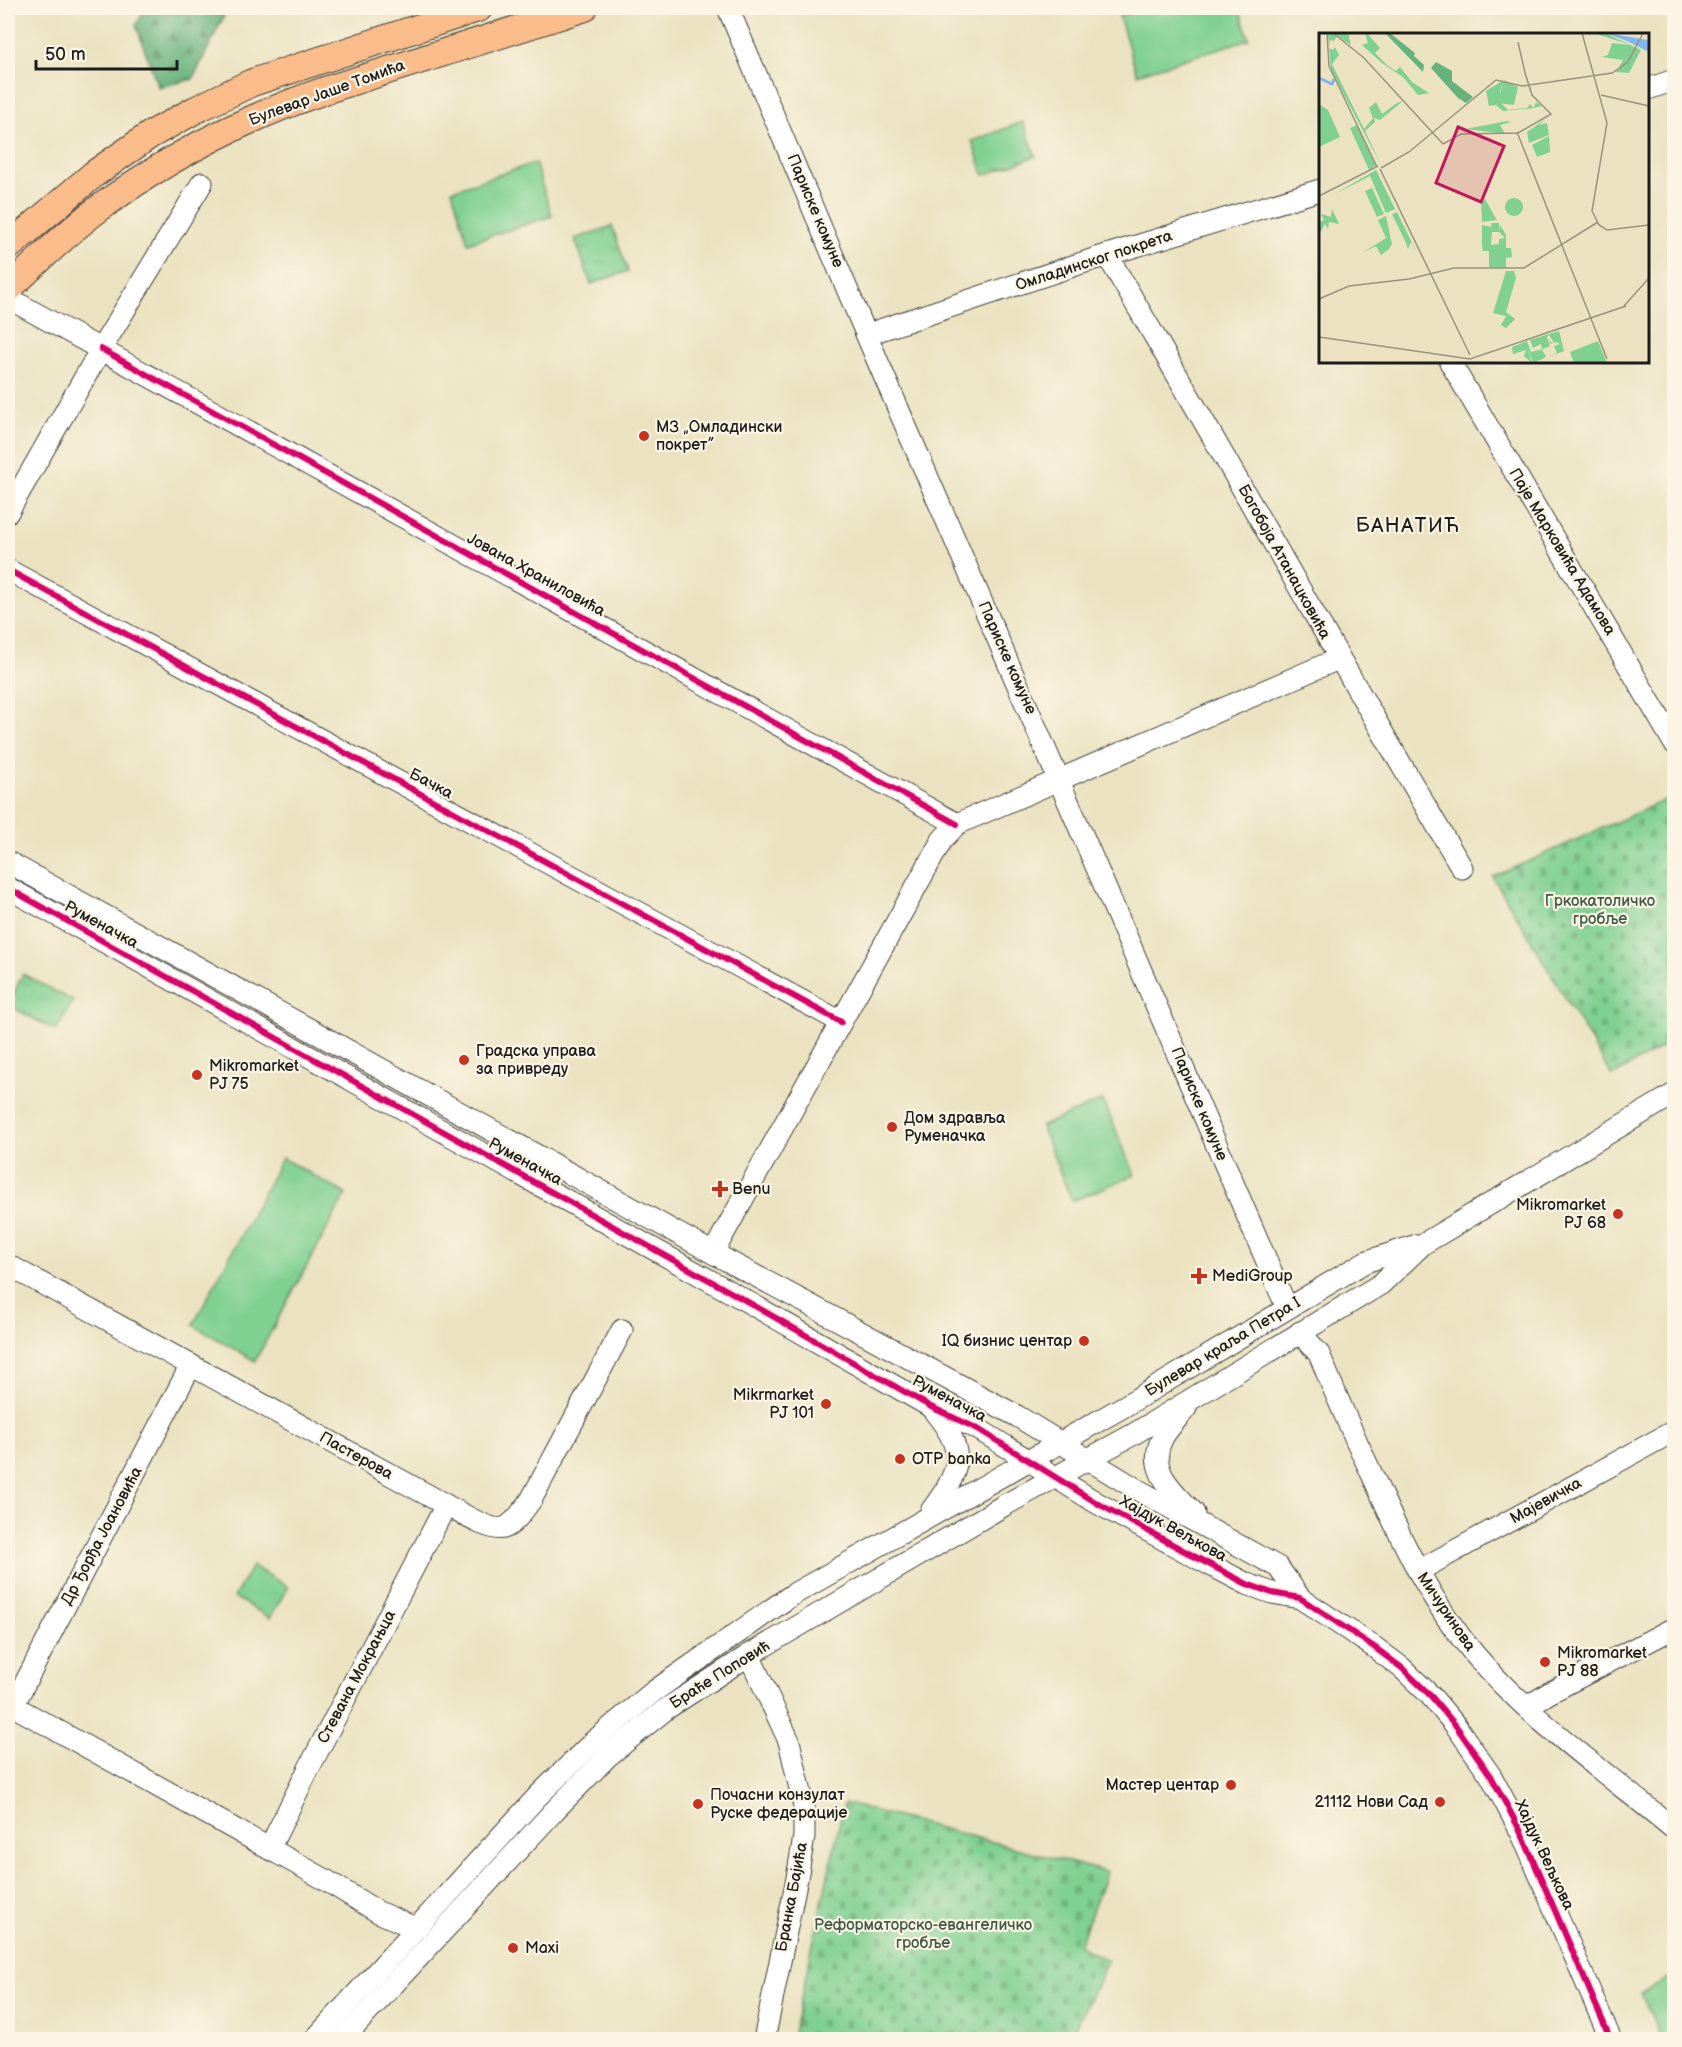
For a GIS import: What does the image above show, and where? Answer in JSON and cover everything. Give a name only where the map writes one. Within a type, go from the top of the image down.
[{"type":"main road","name":"Булевар Јаше Томића","points":[[8,247],[94,174],[150,135],[195,110],[251,83],[479,8]]},
{"type":"main road","name":"Булевар Јаше Томића","points":[[8,289],[96,211],[158,168],[244,123],[315,94],[584,8]]},
{"type":"street","name":"Париске комуне","points":[[728,8],[1287,1308]]},
{"type":"street","points":[[1649,87],[1674,80]]},
{"type":"street","points":[[8,512],[101,349],[202,183]]},
{"type":"street","name":"Омладинског покрета","points":[[868,334],[1107,255],[1319,190]]},
{"type":"street","name":"Богобоја Атанацковића","points":[[1107,255],[1182,381],[1338,659],[1462,868]]},
{"type":"street","name":"Јована Храниловића","points":[[8,298],[957,824]]},
{"type":"street","name":"Паје Марковића Адамова","points":[[1451,363],[1674,743]]},
{"type":"street","name":"Бачка","points":[[8,570],[841,1022]]},
{"type":"street","points":[[713,1253],[942,840],[957,824],[1338,659]]},
{"type":"street","name":"Руменачка","points":[[8,862],[713,1253],[1006,1411],[1060,1443]]},
{"type":"street","name":"Руменачка","points":[[8,888],[743,1299],[931,1407],[978,1429],[1029,1461]]},
{"type":"street","name":"Булевар краља Петра I","points":[[1055,1477],[1196,1396],[1381,1284],[1423,1244],[1674,1094]]},
{"type":"street","name":"Булевар краља Петра I","points":[[1029,1461],[1365,1262],[1423,1244]]},
{"type":"street","name":"Пастерова","points":[[8,1265],[490,1528],[504,1528],[517,1518],[531,1500],[622,1330]]},
{"type":"street","name":"Мичуринова","points":[[1300,1332],[1319,1354],[1398,1534],[1443,1613],[1468,1647],[1527,1707],[1674,1829]]},
{"type":"street","name":"Др Ђорђа Јоановића","points":[[10,1705],[191,1365]]},
{"type":"street","points":[[1196,1396],[1163,1437],[1157,1458],[1163,1479],[1212,1530]]},
{"type":"street","points":[[926,1518],[949,1486],[957,1461],[953,1437],[931,1407]]},
{"type":"street","name":"Мајевичка","points":[[1418,1571],[1674,1431]]},
{"type":"street","name":"Хајдук Вељкова","points":[[1060,1443],[1138,1490],[1278,1567],[1300,1598],[1402,1668],[1430,1695],[1491,1776],[1521,1832],[1611,2040]]},
{"type":"street","name":"Хајдук Вељкова","points":[[1029,1461],[1128,1520],[1247,1584],[1272,1593],[1300,1598]]},
{"type":"street","name":"Браће Поповић","points":[[314,2040],[538,1796],[594,1741],[653,1692],[792,1595],[1029,1461]]},
{"type":"street","name":"Браће Поповић","points":[[342,2040],[435,1938],[608,1756],[674,1702],[750,1654],[946,1538],[1055,1477]]},
{"type":"street","name":"Стевана Мокрањца","points":[[269,1849],[446,1505]]},
{"type":"street","points":[[1527,1707],[1549,1693],[1674,1628]]},
{"type":"street","name":"Бранка Бајића","points":[[750,1654],[789,1741],[804,1806],[804,1838],[799,1868],[764,2040]]},
{"type":"street","points":[[10,1705],[378,1912],[415,1928]]},
{"type":"green space","points":[[144,8],[224,8],[227,10],[193,79],[158,87],[136,25]]},
{"type":"green space","points":[[1148,8],[1239,8],[1249,39],[1137,74],[1119,16]]},
{"type":"green space","points":[[1023,122],[1036,156],[984,175],[972,141]]},
{"type":"green space","points":[[535,163],[552,216],[468,243],[452,190]]},
{"type":"green space","points":[[612,226],[628,271],[591,284],[575,239]]},
{"type":"green space","name":"Гркокатоличко гробље","points":[[1674,796],[1674,1040],[1612,1076],[1493,877]]},
{"type":"green space","points":[[23,974],[73,1001],[56,1031],[8,1005]]},
{"type":"green space","points":[[1103,1100],[1135,1175],[1072,1201],[1041,1126]]},
{"type":"green space","points":[[282,1158],[346,1194],[255,1361],[193,1325]]},
{"type":"green space","points":[[252,1566],[288,1587],[270,1618],[234,1597]]},
{"type":"green space","name":"Реформаторско-евангеличко гробље","points":[[844,1803],[1107,1872],[1079,1946],[1107,1960],[1098,1983],[1069,2039],[792,2039]]},
{"type":"green space","points":[[1674,1976],[1674,2039],[1662,2039],[1641,1993]]},
{"type":"cycle path","points":[[101,349],[957,824]]},
{"type":"cycle path","points":[[8,570],[841,1022]]},
{"type":"cycle path","points":[[8,888],[734,1294],[931,1407],[978,1429],[1097,1503],[1247,1584],[1272,1593],[1300,1598],[1374,1647],[1402,1668],[1430,1695],[1456,1726],[1491,1776],[1521,1832],[1611,2040]]},
{"type":"place","name":"МЗ „Омладински покрет”","points":[[644,436]]},
{"type":"place","name":"Градска управа за привреду","points":[[464,1060]]},
{"type":"place","name":"Mikromarket PJ 75","points":[[197,1075]]},
{"type":"place","name":"Дом здравља Руменачка","points":[[892,1127]]},
{"type":"place","name":"Benu","points":[[720,1189]]},
{"type":"place","name":"Mikromarket PJ 68","points":[[1618,1214]]},
{"type":"place","name":"MediGroup","points":[[1199,1276]]},
{"type":"place","name":"IQ бизнис центар","points":[[1084,1341]]},
{"type":"place","name":"Mikrmarket PJ 101","points":[[826,1404]]},
{"type":"place","name":"OTP banka","points":[[900,1459]]},
{"type":"place","name":"Mikromarket PJ 88","points":[[1545,1662]]},
{"type":"place","name":"Мастер центар","points":[[1231,1785]]},
{"type":"place","name":"21112 Нови Сад","points":[[1440,1802]]},
{"type":"place","name":"Почасни конзулат Руске федерације","points":[[698,1804]]},
{"type":"place","name":"Maxi","points":[[513,1948]]},
{"type":"district","name":"БАНАТИЋ","points":[[1408,526]]}]
